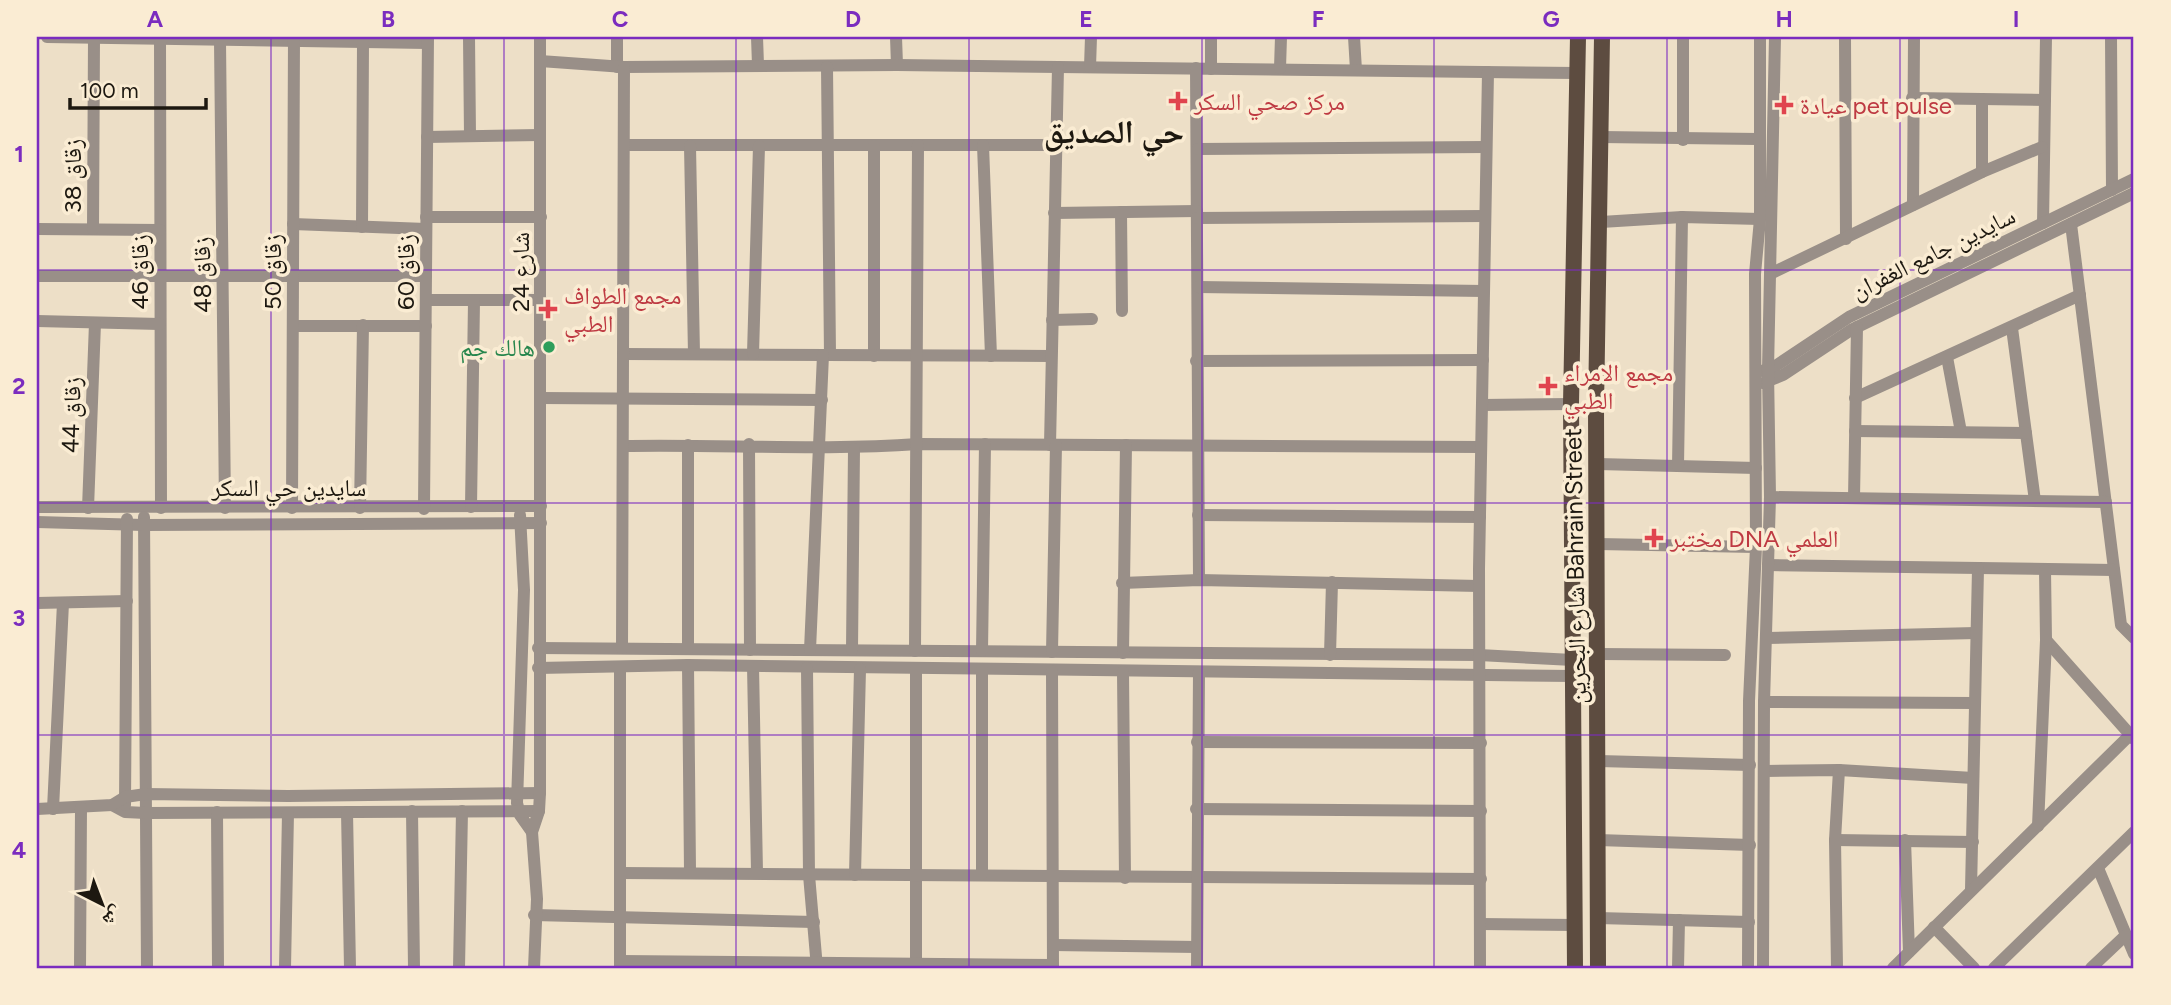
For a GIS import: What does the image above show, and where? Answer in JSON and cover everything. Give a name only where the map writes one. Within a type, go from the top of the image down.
[{"type":"main road","name":"شارع البحرين Bahrain Street","points":[[1575,968],[1571,404],[1578,37]]},
{"type":"main road","name":"شارع البحرين Bahrain Street","points":[[1598,968],[1598,464],[1595,407],[1601,222],[1602,37]]},
{"type":"main road","points":[[1572,340],[1598,339]]},
{"type":"street","points":[[47,37],[220,41],[294,39],[363,43],[428,40]]},
{"type":"street","points":[[469,37],[470,136]]},
{"type":"street","name":"شارع 24","points":[[533,832],[539,811],[540,793],[540,37]]},
{"type":"street","points":[[617,37],[624,145],[622,648]]},
{"type":"street","points":[[757,37],[758,65]]},
{"type":"street","points":[[896,37],[897,65]]},
{"type":"street","points":[[1090,67],[1091,37]]},
{"type":"street","points":[[1211,37],[1211,69]]},
{"type":"street","points":[[1280,68],[1281,37]]},
{"type":"street","points":[[1354,37],[1356,70]]},
{"type":"street","points":[[1683,140],[1684,37]]},
{"type":"street","points":[[1748,968],[1750,765],[1761,600],[1768,565],[1770,498],[1755,274],[1760,219],[1760,37]]},
{"type":"street","points":[[1763,968],[1766,638],[1756,547],[1756,468],[1770,274],[1775,37]]},
{"type":"street","points":[[1844,37],[1846,239]]},
{"type":"street","points":[[1913,205],[1914,37]]},
{"type":"street","points":[[2043,223],[2042,147],[2046,37]]},
{"type":"street","points":[[2112,37],[2112,190]]},
{"type":"street","name":"زقاق 38","points":[[93,229],[94,38]]},
{"type":"street","name":"زقاق 46","points":[[160,38],[161,508]]},
{"type":"street","name":"زقاق 50","points":[[292,508],[294,39]]},
{"type":"street","name":"زقاق 60","points":[[424,509],[428,40]]},
{"type":"street","name":"زقاق 48","points":[[220,41],[225,508]]},
{"type":"street","points":[[362,227],[363,43]]},
{"type":"street","points":[[540,61],[620,67],[897,65],[1577,73]]},
{"type":"street","points":[[810,650],[821,400],[826,355],[827,67]]},
{"type":"street","points":[[1052,652],[1051,356],[1058,67]]},
{"type":"street","points":[[1196,68],[1199,580]]},
{"type":"street","points":[[1480,968],[1479,586],[1488,72]]},
{"type":"street","points":[[1759,80],[1774,81]]},
{"type":"street","points":[[1912,98],[2045,100]]},
{"type":"street","points":[[1982,99],[1982,172]]},
{"type":"street","points":[[427,137],[540,135]]},
{"type":"street","points":[[1601,137],[1758,139]]},
{"type":"street","points":[[624,145],[1055,145]]},
{"type":"street","points":[[915,651],[918,145]]},
{"type":"street","points":[[983,145],[991,356]]},
{"type":"street","points":[[690,146],[694,354]]},
{"type":"street","points":[[753,354],[759,146]]},
{"type":"street","points":[[874,146],[874,356]]},
{"type":"street","points":[[1198,149],[1486,147]]},
{"type":"street","points":[[1770,274],[1982,172],[2042,147]]},
{"type":"street","name":"سايدين جامع الغفران","points":[[1762,377],[1849,317],[2134,179]]},
{"type":"street","name":"سايدين جامع الغفران","points":[[1762,377],[1857,327],[2134,193]]},
{"type":"street","points":[[1121,212],[1122,311]]},
{"type":"street","points":[[1054,213],[1485,216]]},
{"type":"street","points":[[293,224],[362,227],[541,217]]},
{"type":"street","points":[[1601,222],[1682,217],[1760,219]]},
{"type":"street","points":[[1678,466],[1682,217]]},
{"type":"street","points":[[2071,224],[2121,625],[2134,638]]},
{"type":"street","points":[[37,229],[160,230]]},
{"type":"street","points":[[37,276],[426,276]]},
{"type":"street","points":[[1198,287],[1484,291]]},
{"type":"street","points":[[1855,398],[2080,295]]},
{"type":"street","points":[[426,300],[541,300]]},
{"type":"street","points":[[471,507],[474,301]]},
{"type":"street","points":[[1052,320],[1092,319]]},
{"type":"street","points":[[37,321],[160,324]]},
{"type":"street","name":"زقاق 44","points":[[88,508],[95,323]]},
{"type":"street","points":[[360,508],[363,325]]},
{"type":"street","points":[[293,326],[426,326]]},
{"type":"street","points":[[1854,498],[1857,327]]},
{"type":"street","points":[[2012,328],[2035,500]]},
{"type":"street","points":[[623,354],[874,356],[916,353],[1051,356]]},
{"type":"street","points":[[1947,357],[1961,432]]},
{"type":"street","points":[[1196,361],[1483,360]]},
{"type":"street","points":[[541,398],[821,400]]},
{"type":"street","points":[[1482,405],[1571,404]]},
{"type":"street","points":[[1855,431],[2026,433]]},
{"type":"street","points":[[688,444],[688,649]]},
{"type":"street","points":[[623,446],[749,444],[853,449],[918,444],[1481,447]]},
{"type":"street","points":[[749,444],[750,650]]},
{"type":"street","points":[[982,652],[985,444]]},
{"type":"street","points":[[1123,653],[1126,445]]},
{"type":"street","points":[[852,650],[853,449]]},
{"type":"street","points":[[1598,464],[1756,468]]},
{"type":"street","points":[[1770,498],[2106,502]]},
{"type":"street","name":"سايدين حي السكر","points":[[37,508],[424,509],[541,506]]},
{"type":"street","points":[[519,507],[524,590],[517,794],[518,811],[533,832],[537,899],[534,915],[534,968]]},
{"type":"street","points":[[125,812],[127,508]]},
{"type":"street","points":[[144,508],[147,968]]},
{"type":"street","points":[[1198,514],[1480,517]]},
{"type":"street","name":"سايدين حي السكر","points":[[37,522],[127,525],[520,521],[541,523]]},
{"type":"street","points":[[1598,544],[1756,547]]},
{"type":"street","points":[[1768,565],[2115,570]]},
{"type":"street","points":[[1971,890],[1978,569]]},
{"type":"street","points":[[2038,826],[2046,640],[2045,570]]},
{"type":"street","points":[[1122,583],[1199,580],[1479,586]]},
{"type":"street","points":[[1330,654],[1332,582]]},
{"type":"street","points":[[37,603],[127,601]]},
{"type":"street","points":[[53,809],[63,603]]},
{"type":"street","points":[[1766,638],[1976,633]]},
{"type":"street","points":[[1894,968],[1971,890],[2132,737],[2046,640]]},
{"type":"street","points":[[538,648],[1479,655],[1573,668]]},
{"type":"street","points":[[566,648],[566,668]]},
{"type":"street","points":[[889,669],[890,651]]},
{"type":"street","points":[[1599,654],[1725,655]]},
{"type":"street","points":[[538,668],[688,665],[916,670],[1479,674],[1573,668]]},
{"type":"street","points":[[688,665],[690,871]]},
{"type":"street","points":[[753,666],[757,872]]},
{"type":"street","points":[[620,667],[620,965],[1052,967],[1055,874],[1052,671]]},
{"type":"street","points":[[807,668],[809,875],[817,966]]},
{"type":"street","points":[[855,875],[860,669]]},
{"type":"street","points":[[916,670],[916,967]]},
{"type":"street","points":[[982,670],[982,874]]},
{"type":"street","points":[[1123,672],[1125,878]]},
{"type":"street","points":[[1197,968],[1199,672]]},
{"type":"street","points":[[1764,702],[1975,703]]},
{"type":"street","points":[[1197,742],[1481,743]]},
{"type":"street","points":[[1599,761],[1750,765]]},
{"type":"street","points":[[1765,771],[1839,769],[1973,778]]},
{"type":"street","points":[[1836,968],[1835,840],[1839,769]]},
{"type":"street","points":[[37,809],[111,805],[125,797],[146,794],[540,793]]},
{"type":"street","points":[[111,805],[125,812],[146,813],[539,811]]},
{"type":"street","points":[[80,968],[81,808]]},
{"type":"street","points":[[1196,809],[1481,811]]},
{"type":"street","points":[[412,811],[414,968]]},
{"type":"street","points":[[459,968],[463,811]]},
{"type":"street","points":[[217,812],[218,968]]},
{"type":"street","points":[[346,812],[350,968]]},
{"type":"street","points":[[285,968],[288,813]]},
{"type":"street","points":[[1994,968],[2134,832]]},
{"type":"street","points":[[1598,840],[1750,845]]},
{"type":"street","points":[[1835,840],[1973,842]]},
{"type":"street","points":[[1905,840],[1909,952]]},
{"type":"street","points":[[2098,868],[2134,954]]},
{"type":"street","points":[[620,873],[690,871],[809,875],[1055,874],[1125,878],[1481,879]]},
{"type":"street","points":[[534,915],[814,922]]},
{"type":"street","points":[[1598,918],[1749,922]]},
{"type":"street","points":[[1678,968],[1679,920]]},
{"type":"street","points":[[1480,924],[1575,925]]},
{"type":"street","points":[[1934,928],[1974,968]]},
{"type":"street","points":[[2091,968],[2126,934]]},
{"type":"street","points":[[1053,945],[1197,947]]},
{"type":"place","name":"مركز صحي السكر","points":[[1178,101]]},
{"type":"place","name":"عيادة pet pulse","points":[[1784,105]]},
{"type":"place","name":"مجمع الطواف الطبي","points":[[548,309]]},
{"type":"place","name":"هالك جم","points":[[549,347]]},
{"type":"place","name":"مجمع الامراء الطبي","points":[[1548,386]]},
{"type":"place","name":"مختبر DNA العلمي","points":[[1654,538]]},
{"type":"district","name":"حي الصديق","points":[[1114,132]]}]
